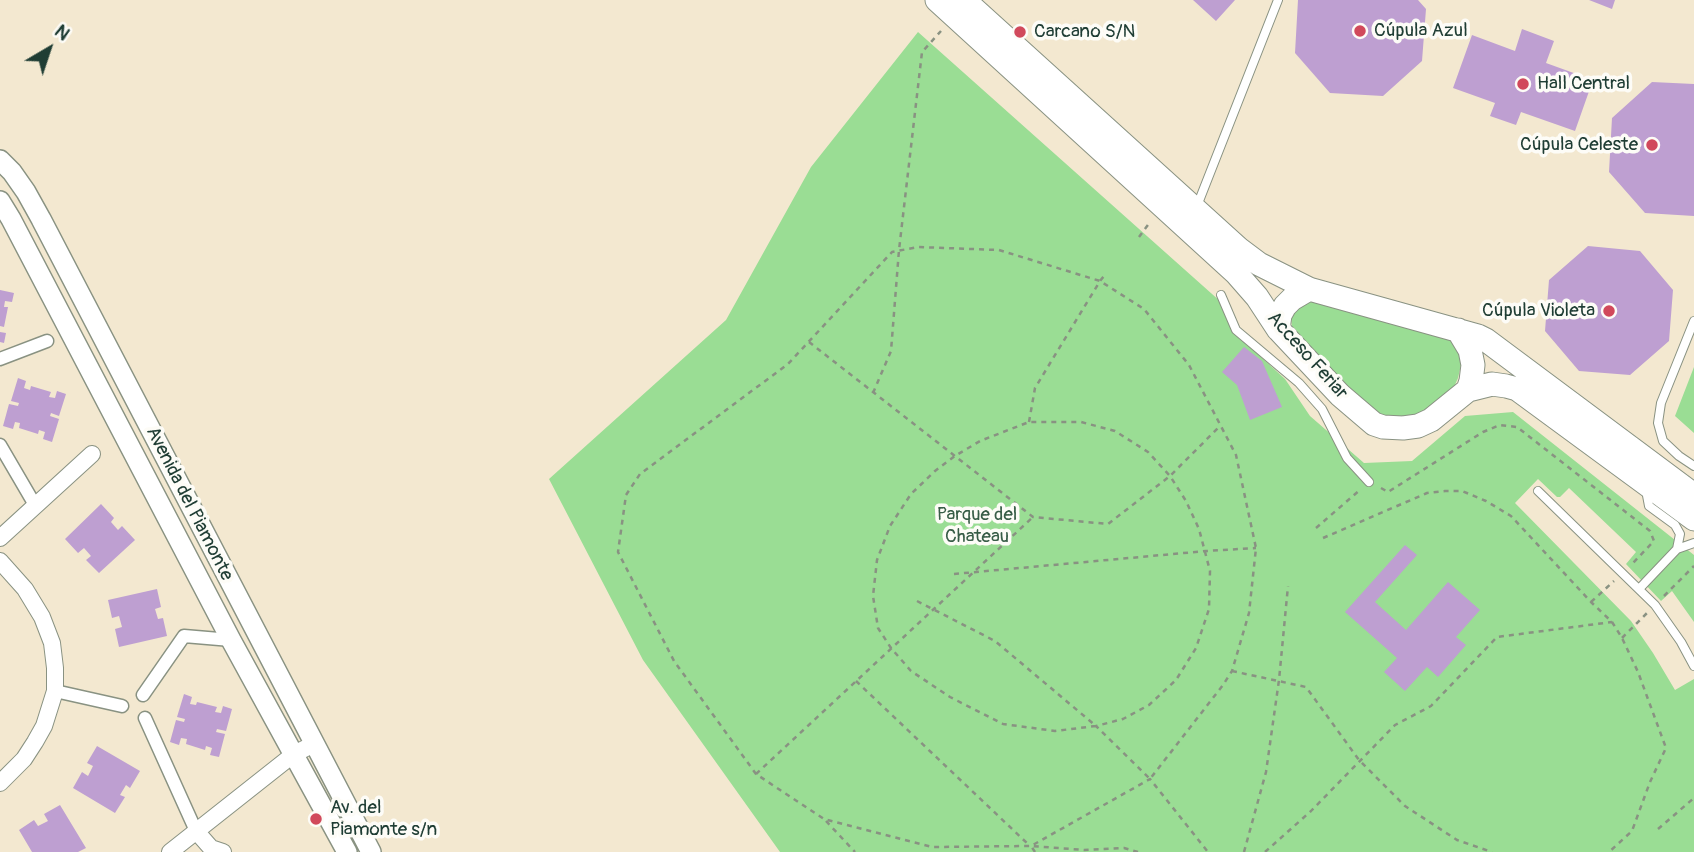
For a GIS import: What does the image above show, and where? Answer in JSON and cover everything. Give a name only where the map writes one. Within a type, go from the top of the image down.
[{"type":"main road","points":[[952,5],[1259,264],[1309,289],[1478,335],[1694,495]]},
{"type":"main road","name":"Acceso Feriar","points":[[952,5],[1237,273],[1278,329],[1340,395],[1374,424],[1403,428],[1418,426],[1431,420],[1468,390]]},
{"type":"main road","points":[[1278,329],[1280,315],[1285,306],[1309,289]]},
{"type":"main road","points":[[1458,330],[1470,350],[1473,365],[1468,390]]},
{"type":"main road","points":[[1468,390],[1492,384],[1517,389],[1694,519]]},
{"type":"street","name":"Avenida del Piamonte","points":[[0,160],[26,192],[41,219],[371,852]]},
{"type":"street","name":"Avenida del Piamonte","points":[[0,201],[230,640],[346,852]]},
{"type":"street","points":[[0,359],[47,341]]},
{"type":"street","points":[[0,445],[34,505]]},
{"type":"street","points":[[0,538],[92,454]]},
{"type":"street","points":[[0,561],[25,589],[42,617],[51,643],[55,668],[55,691],[44,726],[24,758],[0,783]]},
{"type":"street","points":[[143,695],[184,636],[230,640]]},
{"type":"street","points":[[55,691],[122,706]]},
{"type":"street","points":[[145,718],[196,831],[211,848],[223,852]]},
{"type":"street","points":[[170,852],[294,754],[314,744]]},
{"type":"lane","points":[[1196,209],[1278,0]]},
{"type":"lane","points":[[1221,295],[1236,330],[1299,383],[1322,409],[1348,458],[1370,482]]},
{"type":"lane","points":[[1694,321],[1661,403],[1658,423],[1663,441],[1694,466]]},
{"type":"lane","points":[[1643,481],[1650,506],[1675,525],[1680,534],[1677,549]]},
{"type":"lane","points":[[1538,491],[1655,605],[1694,666]]},
{"type":"lane","points":[[1639,589],[1677,549],[1694,543]]},
{"type":"path","points":[[873,393],[891,351],[899,250],[922,52],[952,5]]},
{"type":"path","points":[[855,852],[824,819],[756,774],[674,661],[618,552],[626,495],[640,474],[788,364],[892,252],[918,247],[999,250],[1100,281],[1144,309],[1189,365],[1236,455],[1256,548],[1249,613],[1232,671],[1223,685],[1150,779],[1031,846]]},
{"type":"path","points":[[1028,422],[1035,388],[1104,276]]},
{"type":"path","points":[[808,342],[1033,517],[1108,524],[1171,476],[1220,426]]},
{"type":"path","points":[[1028,422],[1081,422],[1115,431],[1148,452],[1171,476],[1199,529],[1210,571],[1209,609],[1196,648],[1176,680],[1149,705],[1123,719],[1055,732],[1003,724],[950,697],[911,671],[891,649],[878,628],[873,596],[877,561],[890,526],[911,494],[955,456],[981,441],[1028,422]]},
{"type":"path","points":[[1316,528],[1370,482],[1388,492],[1483,432],[1500,425],[1517,427],[1650,531],[1654,541],[1591,602]]},
{"type":"path","points":[[1322,538],[1427,493],[1462,491],[1511,516],[1612,622],[1637,672],[1666,748],[1632,831],[1609,852]]},
{"type":"path","points":[[756,774],[1033,517]]},
{"type":"path","points":[[954,574],[1256,548]]},
{"type":"path","points":[[1244,852],[1266,772],[1279,680],[1288,586]]},
{"type":"path","points":[[916,601],[995,640],[1096,726],[1150,779],[1208,852]]},
{"type":"path","points":[[1265,852],[1311,811],[1395,725],[1431,706],[1497,637],[1612,622]]},
{"type":"path","points":[[1232,671],[1306,687],[1359,760],[1405,806],[1457,840],[1492,852]]},
{"type":"path","points":[[856,681],[1035,852]]},
{"type":"path","points":[[1658,829],[1694,798]]},
{"type":"path","points":[[824,819],[932,847],[1031,846],[1084,850],[1124,848],[1138,852]]},
{"type":"green space","name":"Parque del Chateau","points":[[918,32],[1221,302],[1249,346],[1285,379],[1310,416],[1364,463],[1412,461],[1465,416],[1513,412],[1694,555],[1694,622],[1672,591],[1661,601],[1626,564],[1636,552],[1569,488],[1557,497],[1538,479],[1515,503],[1631,621],[1675,690],[1694,679],[1694,852],[780,852],[643,660],[549,479],[726,320],[811,167]]},
{"type":"green space","points":[[1310,299],[1450,339],[1459,350],[1461,365],[1450,396],[1416,420],[1379,418],[1296,339],[1291,315],[1297,305]]},
{"type":"green space","points":[[1694,367],[1694,433],[1675,416]]},
{"type":"building","points":[[1193,0],[1235,0],[1216,21]]},
{"type":"building","name":"Cúpula Azul","points":[[1298,0],[1418,0],[1426,9],[1422,61],[1383,96],[1330,93],[1295,53]]},
{"type":"building","points":[[1589,0],[1615,0],[1612,9]]},
{"type":"building","name":"Hall Central","points":[[1522,29],[1554,41],[1546,63],[1593,80],[1575,131],[1521,112],[1516,125],[1490,116],[1495,103],[1453,88],[1472,35],[1515,51]]},
{"type":"building","name":"Cúpula Celeste","points":[[1652,82],[1694,84],[1694,216],[1645,213],[1609,172],[1612,118]]},
{"type":"building","name":"Cúpula Violeta","points":[[1588,246],[1640,251],[1673,290],[1669,341],[1630,375],[1579,371],[1545,331],[1549,280]]},
{"type":"building","points":[[0,290],[14,293],[12,302],[5,301],[4,307],[8,307],[4,327],[0,326]]},
{"type":"building","points":[[0,332],[6,333],[4,343],[0,342]]},
{"type":"building","points":[[1244,347],[1262,361],[1282,407],[1250,420],[1237,385],[1222,372]]},
{"type":"building","points":[[18,378],[26,381],[24,388],[30,390],[31,386],[51,392],[49,397],[55,398],[57,391],[66,394],[59,416],[51,413],[50,416],[59,419],[52,442],[43,439],[45,432],[39,430],[38,434],[19,428],[20,423],[15,422],[13,429],[3,426],[9,404],[18,406],[19,403],[11,401]]},
{"type":"building","points":[[101,504],[114,518],[111,522],[118,530],[122,526],[135,540],[99,573],[86,560],[91,556],[84,548],[78,553],[65,539]]},
{"type":"building","points":[[1405,545],[1417,555],[1375,602],[1406,630],[1448,582],[1480,610],[1456,637],[1466,645],[1438,677],[1427,667],[1405,691],[1384,672],[1397,658],[1345,612]]},
{"type":"building","points":[[157,589],[161,607],[155,609],[158,619],[163,618],[167,636],[119,647],[115,629],[122,627],[119,616],[112,618],[108,600]]},
{"type":"building","points":[[184,694],[192,697],[190,704],[196,705],[197,702],[217,707],[215,712],[221,713],[223,706],[232,709],[226,731],[217,729],[216,732],[225,734],[219,757],[210,755],[212,748],[206,746],[205,750],[186,744],[187,739],[181,738],[179,745],[170,742],[176,720],[184,722],[185,719],[177,717]]},
{"type":"building","points":[[97,746],[140,771],[130,788],[126,785],[120,795],[125,797],[115,813],[73,788],[82,772],[88,776],[93,766],[87,763]]},
{"type":"building","points":[[60,805],[86,848],[78,852],[32,852],[19,830],[34,820],[38,826],[48,821],[44,814]]},
{"type":"place","name":"Cúpula Azul","points":[[1360,31]]},
{"type":"place","name":"Carcano S/N","points":[[1020,32]]},
{"type":"place","name":"Hall Central","points":[[1523,84]]},
{"type":"place","name":"Cúpula Celeste","points":[[1652,145]]},
{"type":"place","name":"Cúpula Violeta","points":[[1609,311]]},
{"type":"place","name":"Av. del Piamonte s/n","points":[[316,819]]}]
